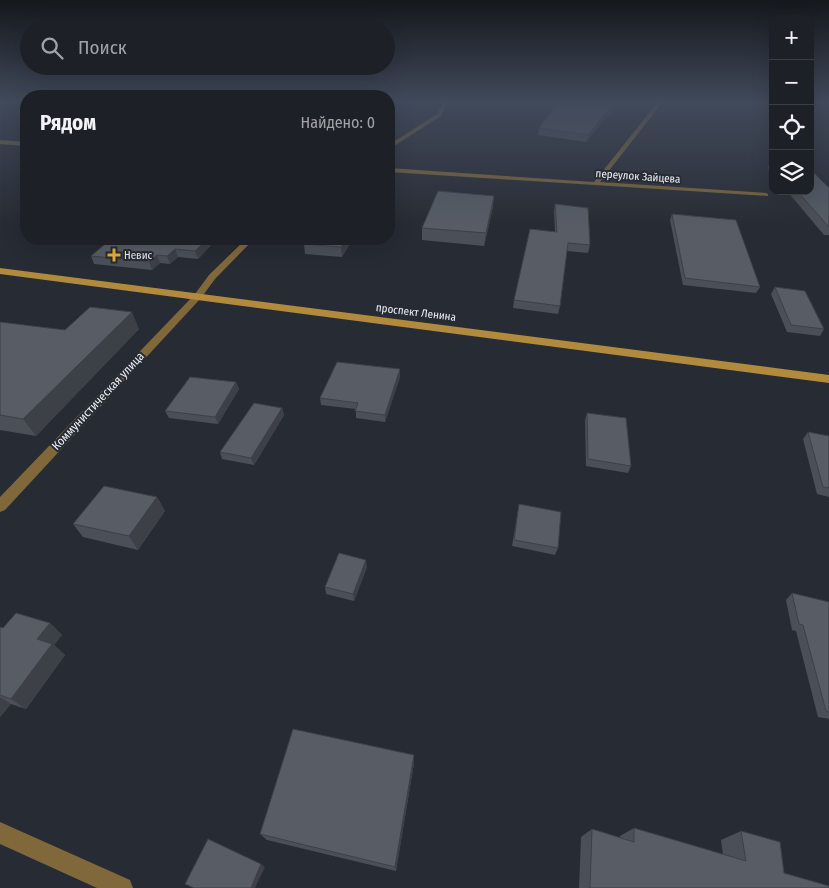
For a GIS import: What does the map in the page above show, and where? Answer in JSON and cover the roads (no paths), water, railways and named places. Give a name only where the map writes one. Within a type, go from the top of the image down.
[{"type":"street","points":[[596,183],[627,144]]},
{"type":"street","name":"переулок Зайцева","points":[[395,170],[766,196]]},
{"type":"street","name":"Коммунистическая улица","points":[[0,506],[198,296],[212,277],[244,245]]},
{"type":"street","name":"проспект Ленина","points":[[0,271],[829,379]]},
{"type":"street","points":[[0,833],[122,888]]},
{"type":"place","name":"Невис","points":[[114,255]]}]
